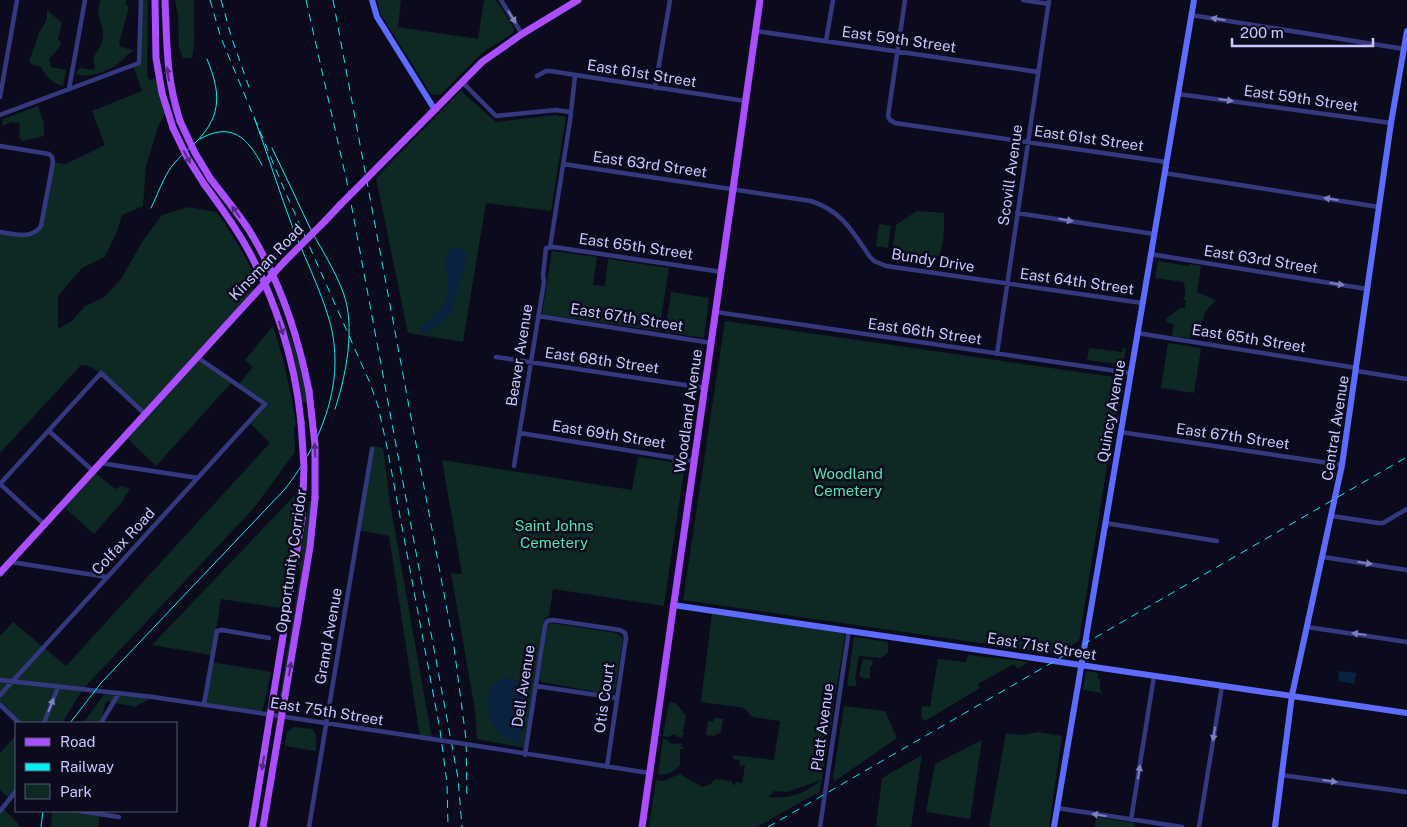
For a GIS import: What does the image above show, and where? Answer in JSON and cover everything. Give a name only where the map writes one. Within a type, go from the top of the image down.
[{"type":"main road","name":"Opportunity Corridor","points":[[155,0],[156,58],[162,93],[173,128],[187,158],[244,242],[264,283],[287,347],[297,389],[301,422],[304,468],[302,519],[252,827]]},
{"type":"main road","name":"Opportunity Corridor","points":[[165,0],[167,65],[171,90],[180,121],[195,153],[210,178],[248,230],[271,275],[295,334],[309,391],[315,446],[315,498],[312,538],[263,827]]},
{"type":"main road","name":"Kinsman Road","points":[[0,573],[271,275],[462,82],[490,55],[578,0]]},
{"type":"main road","name":"Woodland Avenue","points":[[642,827],[760,0]]},
{"type":"street","points":[[0,96],[17,0]]},
{"type":"street","points":[[69,89],[84,0]]},
{"type":"street","points":[[0,115],[140,63],[141,0]]},
{"type":"street","points":[[372,0],[377,17],[435,110]]},
{"type":"street","points":[[501,0],[522,34]]},
{"type":"street","points":[[655,88],[670,0]]},
{"type":"street","points":[[826,41],[832,0]]},
{"type":"street","points":[[896,52],[905,0]]},
{"type":"street","points":[[1024,0],[1049,2]]},
{"type":"street","name":"Quincy Avenue","points":[[1054,827],[1194,0]]},
{"type":"street","name":"Scovill Avenue","points":[[997,354],[1049,2]]},
{"type":"street","points":[[1191,15],[1404,49]]},
{"type":"street","name":"East 59th Street","points":[[756,31],[1038,72]]},
{"type":"street","name":"Central Avenue","points":[[1275,827],[1292,695],[1342,465],[1391,123],[1407,31]]},
{"type":"street","name":"East 61st Street","points":[[896,52],[888,116],[895,123],[1166,162]]},
{"type":"street","points":[[0,55],[7,56]]},
{"type":"street","name":"East 61st Street","points":[[537,76],[550,71],[745,101]]},
{"type":"street","name":"Beaver Avenue","points":[[514,466],[544,282],[542,275],[570,120],[575,76]]},
{"type":"street","points":[[462,82],[497,116],[556,110],[570,112]]},
{"type":"street","name":"East 59th Street","points":[[1178,94],[1391,123]]},
{"type":"street","points":[[0,146],[49,154],[52,157],[41,226],[32,235],[25,236],[0,232]]},
{"type":"street","name":"East 63rd Street","points":[[563,164],[733,189]]},
{"type":"street","points":[[1164,173],[1380,207]]},
{"type":"street","name":"Bundy Drive","points":[[733,189],[823,204],[842,218],[874,261],[886,266],[1008,284]]},
{"type":"street","points":[[1017,213],[1154,234]]},
{"type":"street","name":"East 65th Street","points":[[548,247],[722,272]]},
{"type":"street","name":"East 63rd Street","points":[[1150,254],[1367,289]]},
{"type":"street","name":"East 64th Street","points":[[1008,284],[1142,303]]},
{"type":"street","name":"East 66th Street","points":[[716,312],[1130,373]]},
{"type":"street","name":"East 67th Street","points":[[538,316],[712,343]]},
{"type":"street","name":"East 65th Street","points":[[1137,333],[1407,379]]},
{"type":"street","name":"Colfax Road","points":[[0,695],[265,404],[197,357]]},
{"type":"street","name":"East 68th Street","points":[[496,357],[705,388]]},
{"type":"street","points":[[44,524],[0,484],[102,373],[145,414]]},
{"type":"street","points":[[49,431],[93,471]]},
{"type":"street","name":"East 67th Street","points":[[1120,432],[1342,465]]},
{"type":"street","name":"East 69th Street","points":[[520,433],[694,461]]},
{"type":"street","name":"Grand Avenue","points":[[309,827],[372,449]]},
{"type":"street","points":[[100,463],[198,478]]},
{"type":"street","points":[[1332,516],[1378,523],[1407,509]]},
{"type":"street","points":[[1105,523],[1217,540]]},
{"type":"street","points":[[1323,557],[1407,570]]},
{"type":"street","points":[[11,562],[107,577]]},
{"type":"street","name":"East 71st Street","points":[[673,605],[1407,713]]},
{"type":"street","name":"Otis Court","points":[[547,621],[553,620],[620,630],[625,633],[626,638],[607,767]]},
{"type":"street","name":"Dell Avenue","points":[[525,755],[547,621]]},
{"type":"street","points":[[1307,627],[1407,642]]},
{"type":"street","points":[[204,704],[217,631],[222,630],[269,638]]},
{"type":"street","name":"Platt Avenue","points":[[820,827],[848,630]]},
{"type":"street","points":[[1131,820],[1154,676]]},
{"type":"street","name":"East 75th Street","points":[[0,680],[204,704],[649,773]]},
{"type":"street","points":[[536,686],[616,698]]},
{"type":"street","points":[[1199,827],[1222,686]]},
{"type":"street","points":[[44,722],[58,687]]},
{"type":"street","points":[[102,722],[119,693]]},
{"type":"street","points":[[0,705],[18,722]]},
{"type":"street","points":[[1282,775],[1407,792]]},
{"type":"street","points":[[0,811],[15,792]]},
{"type":"street","points":[[1057,808],[1182,827]]},
{"type":"street","points":[[92,812],[119,817]]},
{"type":"green space","points":[[101,0],[127,0],[125,3],[129,7],[119,43],[121,47],[134,50],[106,71],[84,76],[79,75],[75,73],[80,68],[94,70],[93,59],[103,36],[98,14]]},
{"type":"green space","points":[[141,0],[148,0],[147,76],[149,80],[159,77],[167,109],[158,127],[146,166],[143,206],[122,215],[105,257],[82,268],[58,296],[58,329],[72,321],[85,306],[103,298],[121,279],[144,239],[162,215],[188,207],[217,212],[251,269],[253,280],[251,283],[255,292],[197,357],[233,381],[156,466],[125,436],[145,414],[106,377],[88,366],[81,365],[0,453],[0,232],[25,235],[41,226],[53,162],[66,164],[105,145],[92,111],[142,91],[133,66],[138,64]]},
{"type":"green space","points":[[175,0],[194,0],[192,58],[183,58],[179,48],[178,16]]},
{"type":"green space","points":[[377,0],[401,0],[398,27],[478,39],[484,0],[496,0],[514,28],[513,33],[482,53],[440,95],[431,94],[380,13]]},
{"type":"green space","points":[[47,10],[62,23],[58,39],[61,42],[59,48],[49,59],[51,67],[66,70],[63,86],[50,79],[41,67],[29,62],[39,33],[47,19]]},
{"type":"green space","points":[[461,91],[496,122],[555,115],[566,117],[551,211],[486,203],[463,342],[408,333],[376,178]]},
{"type":"green space","points":[[38,106],[44,123],[44,136],[22,141],[19,137],[19,123],[11,122],[2,126],[3,119]]},
{"type":"green space","points":[[917,211],[944,213],[941,252],[935,261],[892,252],[896,225]]},
{"type":"green space","points":[[879,224],[891,226],[888,248],[876,246]]},
{"type":"green space","points":[[552,251],[597,257],[593,285],[605,286],[608,259],[669,268],[659,331],[542,314]]},
{"type":"green space","points":[[1158,261],[1188,266],[1190,264],[1201,266],[1197,292],[1216,300],[1206,311],[1198,332],[1190,338],[1172,336],[1174,324],[1166,322],[1167,318],[1180,308],[1185,308],[1186,300],[1183,300],[1185,289],[1183,282],[1155,278]]},
{"type":"green space","points":[[671,292],[709,298],[704,338],[665,332]]},
{"type":"green space","points":[[280,315],[282,315],[298,358],[307,402],[303,403],[293,354]]},
{"type":"green space","name":"Woodland Cemetery","points":[[725,321],[1121,378],[1079,641],[1056,654],[683,600]]},
{"type":"green space","points":[[273,326],[284,363],[292,401],[296,426],[294,427],[295,452],[253,509],[83,689],[63,722],[18,722],[0,705],[0,636],[13,622],[66,666],[270,443],[249,422],[265,404],[238,385],[253,367],[245,360]]},
{"type":"green space","points":[[1168,343],[1201,348],[1194,393],[1161,388]]},
{"type":"green space","points":[[1089,348],[1122,352],[1123,348],[1126,348],[1123,365],[1087,360]]},
{"type":"green space","points":[[373,446],[383,448],[390,503],[432,739],[420,737],[389,536],[359,530]]},
{"type":"green space","name":"Saint Johns Cemetery","points":[[638,457],[685,464],[664,606],[553,589],[549,616],[544,619],[524,748],[477,739],[475,710],[451,573],[462,574],[442,460],[632,490]]},
{"type":"green space","points":[[93,471],[115,489],[122,486],[130,489],[124,500],[94,534],[62,505]]},
{"type":"green space","points":[[295,495],[293,526],[295,525],[281,608],[221,599],[212,655],[152,645]]},
{"type":"green space","points":[[309,501],[312,501],[310,526],[281,701],[279,701],[300,575],[299,566]]},
{"type":"green space","points":[[712,614],[843,633],[845,635],[820,791],[757,827],[649,827],[656,780],[663,781],[680,774],[702,787],[709,785],[716,779],[732,781],[732,784],[735,785],[736,782],[742,783],[745,766],[739,765],[740,760],[733,759],[733,755],[774,760],[780,721],[752,717],[744,708],[701,702]],"holes":[[[821,780],[796,795],[768,797],[774,791],[787,792]]]},
{"type":"green space","points":[[551,623],[617,633],[623,639],[615,690],[613,692],[607,694],[541,682],[539,679],[547,627]]},
{"type":"green space","points":[[854,637],[888,642],[888,653],[881,658],[859,656],[855,679],[857,686],[847,686]]},
{"type":"green space","points":[[968,655],[1029,662],[1018,669],[1014,664],[978,684],[980,688],[925,721],[921,717],[922,706],[930,707],[938,659],[966,662]]},
{"type":"green space","points":[[863,659],[873,660],[872,666],[870,666],[870,678],[865,679],[859,676]]},
{"type":"green space","points":[[211,662],[271,672],[262,714],[204,704]]},
{"type":"green space","points":[[1086,671],[1098,673],[1097,678],[1100,679],[1100,690],[1103,693],[1083,690]]},
{"type":"green space","points":[[109,692],[153,697],[135,707],[106,701],[100,722],[84,722],[103,696]]},
{"type":"green space","points":[[669,702],[676,703],[686,716],[683,732],[685,734],[683,734],[682,738],[674,734],[668,737],[663,736]]},
{"type":"green space","points":[[844,706],[885,711],[897,738],[835,781],[833,778]]},
{"type":"green space","points":[[714,718],[723,719],[721,732],[713,736],[706,735],[708,721],[713,722]]},
{"type":"green space","points":[[294,727],[313,729],[316,737],[316,751],[285,746],[287,732]]},
{"type":"green space","points":[[1038,732],[1062,736],[1049,827],[989,827],[1006,733],[1021,735]]},
{"type":"green space","points":[[15,736],[15,792],[10,799],[0,790],[0,753]]},
{"type":"green space","points":[[663,739],[668,740],[671,744],[682,743],[681,746],[684,747],[680,749],[680,765],[670,773],[658,774]]},
{"type":"green space","points":[[982,740],[970,819],[926,812],[935,764]]},
{"type":"green space","points":[[922,755],[911,827],[876,827],[882,778]]},
{"type":"green space","points":[[4,809],[21,827],[0,827],[0,813]]},
{"type":"green space","points":[[52,812],[91,812],[100,814],[98,827],[51,827]]},
{"type":"green space","points":[[1096,817],[1135,823],[1134,827],[1095,827]]},
{"type":"water","points":[[459,247],[467,253],[450,314],[427,333],[419,332],[420,327],[433,318],[442,308],[448,287],[445,263],[451,249]]},
{"type":"water","points":[[1339,671],[1356,673],[1354,684],[1338,681]]},
{"type":"water","points":[[505,677],[521,682],[528,696],[523,715],[521,747],[496,728],[491,721],[488,704],[491,687],[496,681]]},
{"type":"tram line","points":[[151,208],[172,166],[205,131],[215,112],[217,102],[215,82],[207,59]]},
{"type":"tram line","points":[[71,722],[101,683],[285,489],[310,451],[328,409],[335,365],[334,342],[329,319],[294,231],[254,117]]},
{"type":"tram line","points":[[200,139],[211,134],[230,132],[237,135],[251,147],[262,165]]},
{"type":"tram line","points":[[272,148],[310,228],[336,276],[347,305],[349,320],[348,351],[343,382],[335,409]]},
{"type":"tram line","points":[[41,827],[43,812]]},
{"type":"railway","points":[[210,0],[221,38],[284,189],[370,383],[378,406],[440,730],[447,783],[448,827]]},
{"type":"railway","points":[[221,0],[250,90]]},
{"type":"railway","points":[[306,0],[348,187],[458,778],[462,827]]},
{"type":"railway","points":[[333,0],[454,647],[466,739],[467,800]]},
{"type":"railway","points":[[768,827],[1407,457]]}]
